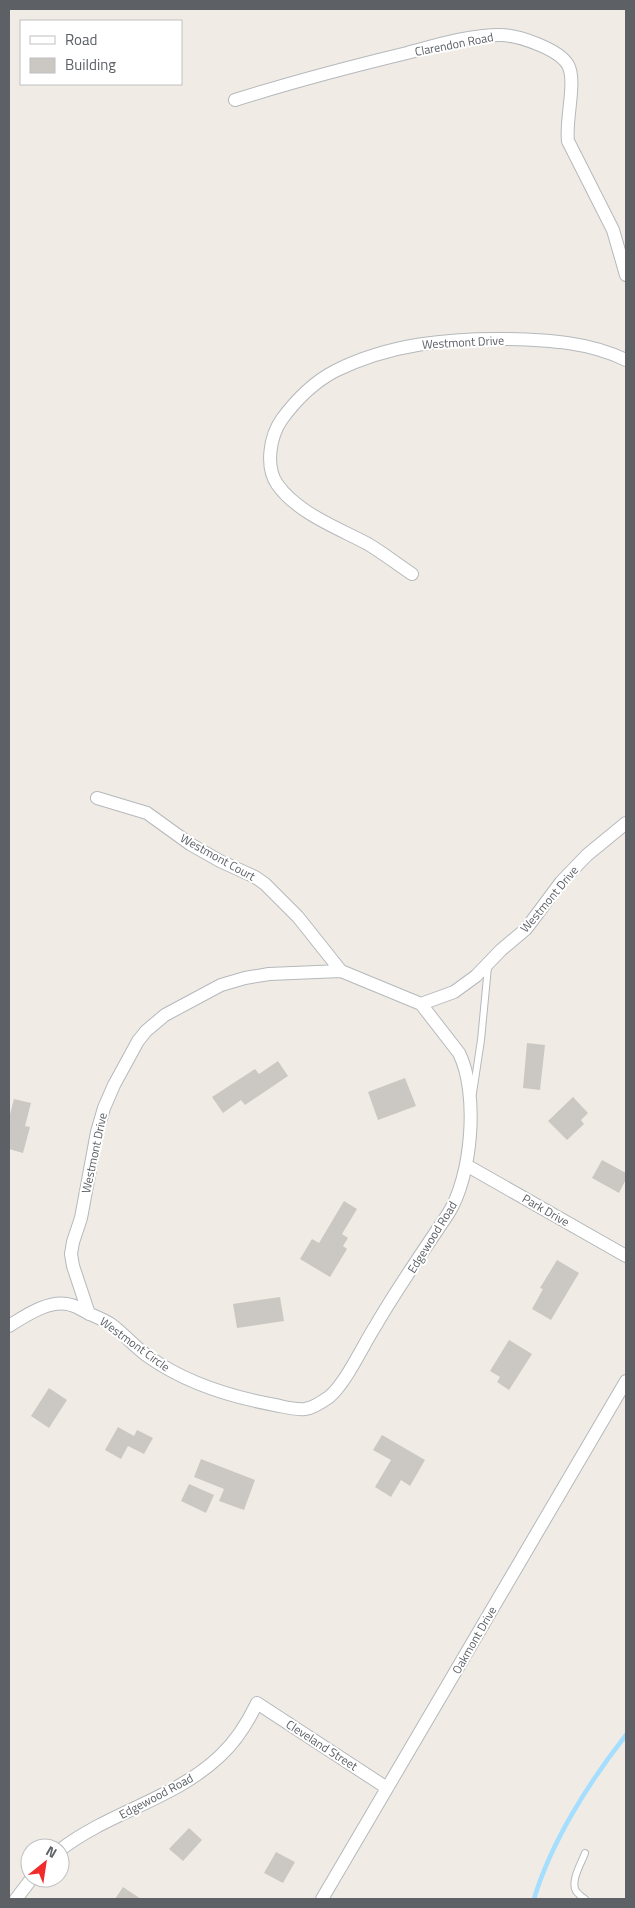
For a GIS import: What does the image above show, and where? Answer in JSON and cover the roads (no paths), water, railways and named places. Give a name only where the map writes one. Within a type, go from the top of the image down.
[{"type":"street","name":"Clarendon Road","points":[[235,100],[318,75],[451,42],[501,35],[513,36],[538,44],[560,57],[568,65],[571,77],[566,129],[568,140],[613,230],[626,275]]},
{"type":"street","name":"Westmont Drive","points":[[412,574],[369,545],[325,523],[304,509],[276,483],[272,472],[271,459],[274,434],[283,418],[304,394],[323,378],[357,361],[417,344],[454,340],[542,339],[592,347],[626,360]]},
{"type":"street","name":"Westmont Court","points":[[97,798],[147,813],[213,857],[255,877],[265,884],[298,918],[341,971],[421,1004]]},
{"type":"street","name":"Westmont Drive","points":[[421,1004],[454,992],[476,976],[501,950],[526,930],[561,882],[587,855],[626,822]]},
{"type":"street","name":"Westmont Drive","points":[[89,1314],[73,1266],[71,1254],[73,1242],[81,1218],[97,1132],[104,1108],[138,1041],[146,1031],[165,1015],[221,985],[244,978],[269,974],[341,971]]},
{"type":"street","name":"Edgewood Road","points":[[295,1409],[319,1404],[329,1397],[337,1387],[452,1208],[462,1185],[470,1136],[470,1102],[463,1061],[459,1053],[421,1004]]},
{"type":"street","name":"Park Drive","points":[[466,1165],[626,1256]]},
{"type":"street","points":[[9,1326],[35,1311],[60,1304],[71,1304],[89,1314]]},
{"type":"street","name":"Westmont Circle","points":[[89,1314],[112,1325],[150,1357],[182,1376],[217,1390],[253,1401],[295,1409]]},
{"type":"street","name":"Oakmont Drive","points":[[322,1899],[626,1381]]},
{"type":"street","name":"Edgewood Road","points":[[70,1844],[99,1825],[167,1792],[199,1773],[228,1749],[243,1729],[258,1703]]},
{"type":"street","name":"Cleveland Street","points":[[258,1703],[387,1788]]},
{"type":"street","points":[[16,1899],[24,1888]]},
{"type":"lane","points":[[470,1102],[481,1040],[488,963]]},
{"type":"lane","points":[[585,1853],[575,1880],[575,1886],[578,1893],[585,1899]]},
{"type":"waterway","points":[[534,1899],[550,1856],[572,1813],[598,1772],[626,1735]]}]
